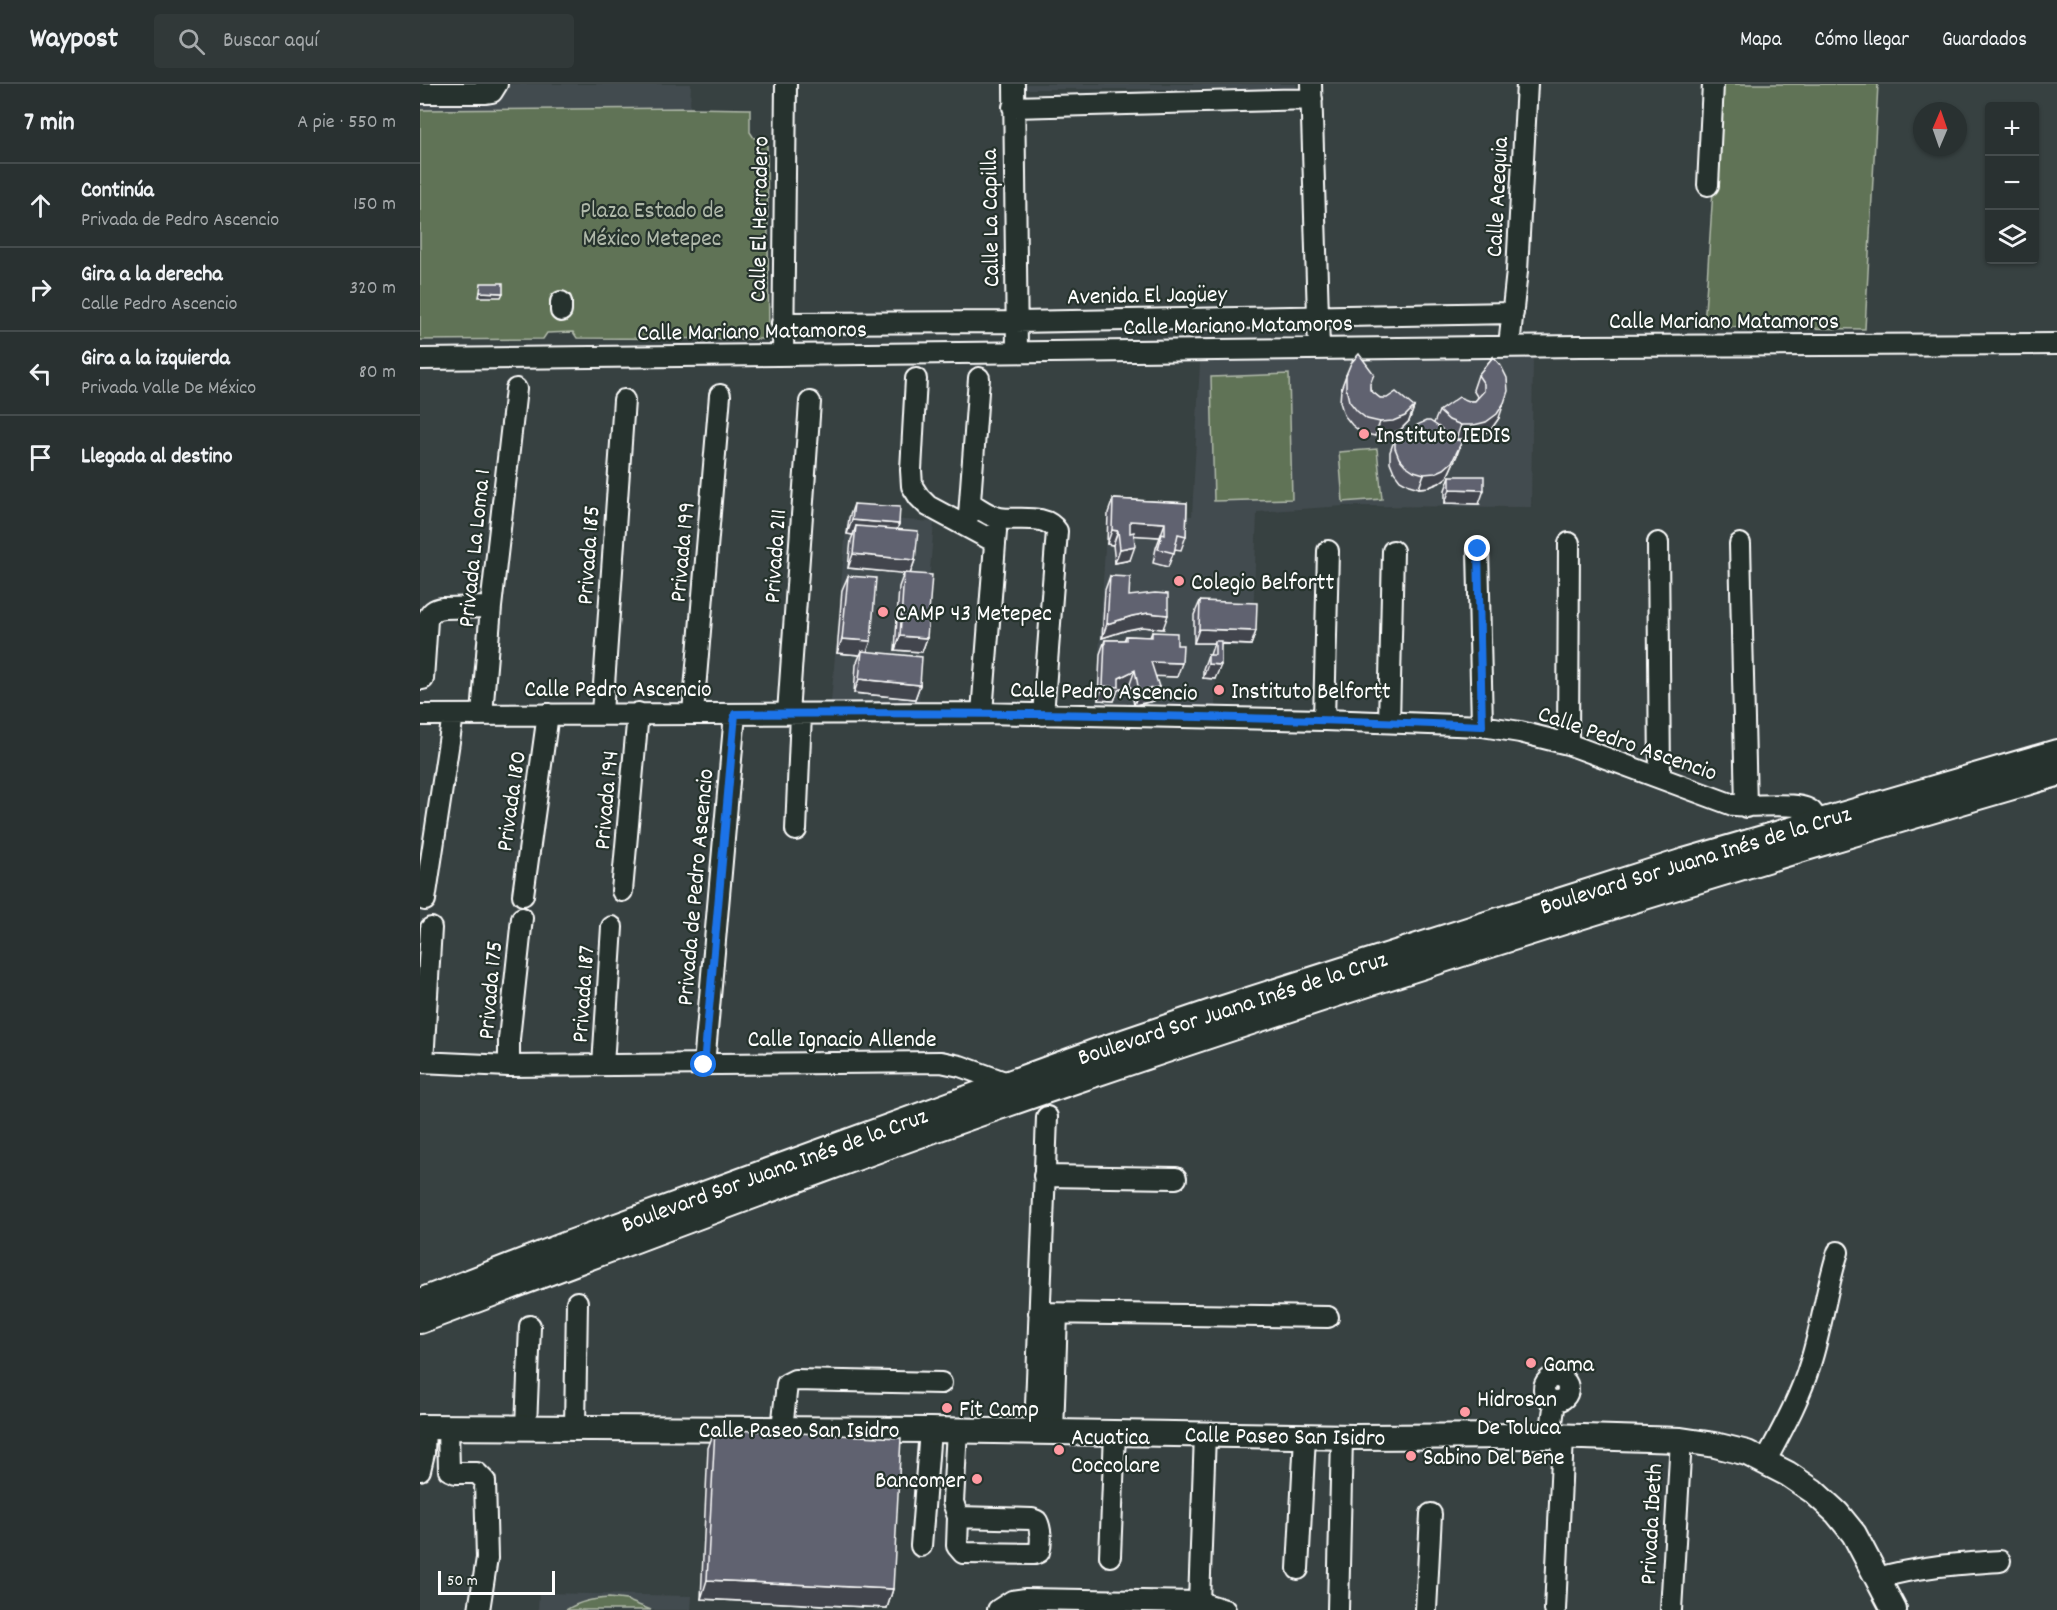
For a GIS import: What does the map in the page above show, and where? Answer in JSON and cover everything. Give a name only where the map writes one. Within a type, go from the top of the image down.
[{"type":"main road","name":"Boulevard Sor Juana Inés de la Cruz","points":[[420,1321],[921,1134],[1287,1009],[1514,937],[2057,752]]},
{"type":"main road","name":"Boulevard Sor Juana Inés de la Cruz","points":[[420,1300],[1094,1052],[1220,1009],[1821,831],[2057,774]]},
{"type":"main road","name":"Calle Paseo San Isidro","points":[[431,1427],[782,1428],[1681,1440],[1747,1453],[1813,1491],[1837,1513],[1854,1534],[1894,1610]]},
{"type":"street","points":[[420,93],[486,93],[492,92],[497,84]]},
{"type":"street","name":"Calle El Herradero","points":[[783,355],[786,84]]},
{"type":"street","name":"Calle La Capilla","points":[[1014,84],[1017,351]]},
{"type":"street","name":"Calle Acequia","points":[[1509,346],[1527,84]]},
{"type":"street","points":[[1708,185],[1713,84]]},
{"type":"street","points":[[1013,107],[1312,92],[1318,349]]},
{"type":"street","name":"Avenida El Jagüey","points":[[782,323],[1016,322],[1513,313]]},
{"type":"street","name":"Calle Mariano Matamoros","points":[[420,359],[1509,346],[2057,344]]},
{"type":"street","points":[[968,526],[979,378]]},
{"type":"street","points":[[916,379],[912,486],[928,506],[995,542]]},
{"type":"street","name":"Privada La Loma 1","points":[[482,714],[491,607],[516,389]]},
{"type":"street","name":"Privada 199","points":[[693,713],[720,395]]},
{"type":"street","name":"Privada 185","points":[[602,713],[624,400]]},
{"type":"street","name":"Privada 211","points":[[796,830],[795,714],[810,402]]},
{"type":"street","points":[[970,503],[998,518],[1045,521],[1053,525],[1057,531],[1043,715]]},
{"type":"street","points":[[982,713],[998,518]]},
{"type":"street","points":[[1568,744],[1569,543]]},
{"type":"street","points":[[1658,543],[1660,778]]},
{"type":"street","points":[[1740,544],[1746,807]]},
{"type":"street","points":[[1478,549],[1482,726]]},
{"type":"street","points":[[1324,720],[1328,551]]},
{"type":"street","points":[[1389,722],[1393,551]]},
{"type":"street","points":[[423,679],[427,620],[430,614],[436,609],[443,608],[491,607]]},
{"type":"street","name":"Privada 194","points":[[622,891],[638,713]]},
{"type":"street","name":"Calle Pedro Ascencio","points":[[420,715],[982,713],[1324,720],[1482,726],[1520,732],[1568,744],[1719,800],[1746,807],[1802,805],[1812,812],[1821,831]]},
{"type":"street","name":"Privada 180","points":[[523,895],[548,714]]},
{"type":"street","name":"Privada de Pedro Ascencio","points":[[704,1065],[735,714]]},
{"type":"street","points":[[425,900],[453,715]]},
{"type":"street","name":"Privada 175","points":[[509,1066],[509,1040],[522,918]]},
{"type":"street","name":"Privada 187","points":[[603,1065],[612,927]]},
{"type":"street","points":[[422,1062],[431,928]]},
{"type":"street","name":"Calle Ignacio Allende","points":[[422,1062],[509,1066],[940,1062],[960,1066],[1010,1084]]},
{"type":"street","points":[[1044,1432],[1048,1313],[1044,1176],[1047,1117]]},
{"type":"street","points":[[1044,1176],[1176,1178]]},
{"type":"street","points":[[1765,1462],[1802,1389],[1838,1251]]},
{"type":"street","points":[[575,1427],[577,1302]]},
{"type":"street","points":[[1048,1313],[1328,1317]]},
{"type":"street","points":[[526,1427],[530,1326]]},
{"type":"street","points":[[782,1428],[787,1384],[795,1380],[941,1383]]},
{"type":"street","points":[[1555,1401],[1557,1437],[1555,1610]]},
{"type":"street","points":[[431,1427],[449,1470],[456,1473],[477,1473],[485,1482],[487,1558],[479,1610]]},
{"type":"street","points":[[420,1470],[431,1427]]},
{"type":"street","points":[[921,1546],[930,1430]]},
{"type":"street","points":[[957,1430],[953,1502],[958,1516]]},
{"type":"street","points":[[1110,1556],[1114,1433]]},
{"type":"street","points":[[998,1610],[1012,1601],[1026,1599],[1119,1599],[1169,1606],[1215,1607],[1205,1434]]},
{"type":"street","points":[[1298,1569],[1305,1436]]},
{"type":"street","points":[[1338,1610],[1348,1437]]},
{"type":"street","points":[[1348,1437],[1350,1610]]},
{"type":"street","name":"Privada Ibeth","points":[[1671,1610],[1681,1440]]},
{"type":"street","points":[[1426,1610],[1431,1514]]},
{"type":"street","points":[[1878,1578],[1927,1567],[2001,1561]]},
{"type":"shaded area","points":[[420,84],[691,84],[690,108],[420,110]]},
{"type":"shaded area","points":[[1026,84],[1296,84],[1297,89],[1026,89]]},
{"type":"shaded area","name":"Instituto IEDIS","points":[[1533,356],[1531,507],[1344,506],[1257,512],[1252,647],[1217,646],[1215,707],[1096,706],[1107,512],[1192,516],[1200,362]]},
{"type":"shaded area","name":"CAMP 43 Metepec","points":[[847,516],[934,522],[919,703],[831,702]]},
{"type":"shaded area","points":[[539,1593],[692,1596],[691,1610],[538,1610]]},
{"type":"green space","points":[[1720,84],[1878,84],[1865,329],[1704,327]]},
{"type":"green space","name":"Plaza Estado de México Metepec","points":[[750,109],[750,132],[754,138],[767,139],[769,339],[577,338],[573,332],[547,333],[543,339],[420,340],[420,110]]},
{"type":"green space","points":[[1289,374],[1292,499],[1214,501],[1211,377]]},
{"type":"green space","points":[[1377,449],[1382,499],[1343,502],[1339,452]]},
{"type":"green space","points":[[609,1598],[626,1600],[651,1610],[566,1610],[587,1601]]},
{"type":"building","points":[[481,283],[503,283],[503,293],[480,292]]},
{"type":"building","points":[[1359,354],[1374,374],[1370,390],[1380,398],[1387,398],[1396,392],[1414,407],[1405,416],[1393,421],[1380,422],[1367,419],[1349,401],[1346,375],[1351,363]]},
{"type":"building","points":[[1493,357],[1507,378],[1508,391],[1497,414],[1486,422],[1474,425],[1461,425],[1449,420],[1439,411],[1459,397],[1475,401],[1484,391],[1484,384],[1478,375]]},
{"type":"building","points":[[1426,421],[1442,429],[1445,438],[1462,441],[1452,462],[1444,469],[1424,474],[1414,471],[1399,458],[1395,448],[1395,438],[1412,438],[1417,425]]},
{"type":"building","points":[[1450,476],[1484,476],[1484,490],[1450,489]]},
{"type":"building","points":[[1113,499],[1187,503],[1186,536],[1178,534],[1174,553],[1158,549],[1162,534],[1165,535],[1165,523],[1130,521],[1130,533],[1134,532],[1135,546],[1120,549],[1118,531],[1112,530]]},
{"type":"building","points":[[854,504],[900,507],[899,524],[852,520]]},
{"type":"building","points":[[856,526],[918,531],[915,560],[853,554]]},
{"type":"building","points":[[904,573],[932,575],[927,638],[900,636]]},
{"type":"building","points":[[848,576],[876,578],[871,641],[842,639]]},
{"type":"building","points":[[1110,576],[1130,577],[1129,596],[1168,594],[1168,615],[1148,613],[1107,624]]},
{"type":"building","points":[[1200,601],[1257,603],[1256,631],[1199,629]]},
{"type":"building","points":[[1152,632],[1177,633],[1177,645],[1183,645],[1182,663],[1151,662],[1159,687],[1139,691],[1135,670],[1119,678],[1119,687],[1103,686],[1105,640],[1126,640],[1126,636],[1152,637]]},
{"type":"building","points":[[1215,641],[1221,641],[1221,665],[1208,664],[1208,655],[1215,655]]},
{"type":"building","points":[[862,651],[922,657],[920,685],[859,679]]},
{"type":"building","points":[[715,1429],[901,1438],[893,1589],[707,1580]]},
{"type":"place","name":"Instituto IEDIS","points":[[1364,434]]},
{"type":"place","name":"Colegio Belfortt","points":[[1179,581]]},
{"type":"place","name":"CAMP 43 Metepec","points":[[883,612]]},
{"type":"place","name":"Instituto Belfortt","points":[[1219,690]]},
{"type":"place","name":"Gama","points":[[1531,1363]]},
{"type":"place","name":"Fit Camp","points":[[947,1408]]},
{"type":"place","name":"Hidrosan De Toluca","points":[[1465,1412]]},
{"type":"place","name":"Acuatica Coccolare","points":[[1059,1450]]},
{"type":"place","name":"Sabino Del Bene","points":[[1411,1456]]},
{"type":"place","name":"Bancomer","points":[[977,1479]]},
{"type":"route","points":[[704,1065],[735,714],[982,713],[1324,720],[1482,726],[1478,549]]}]
